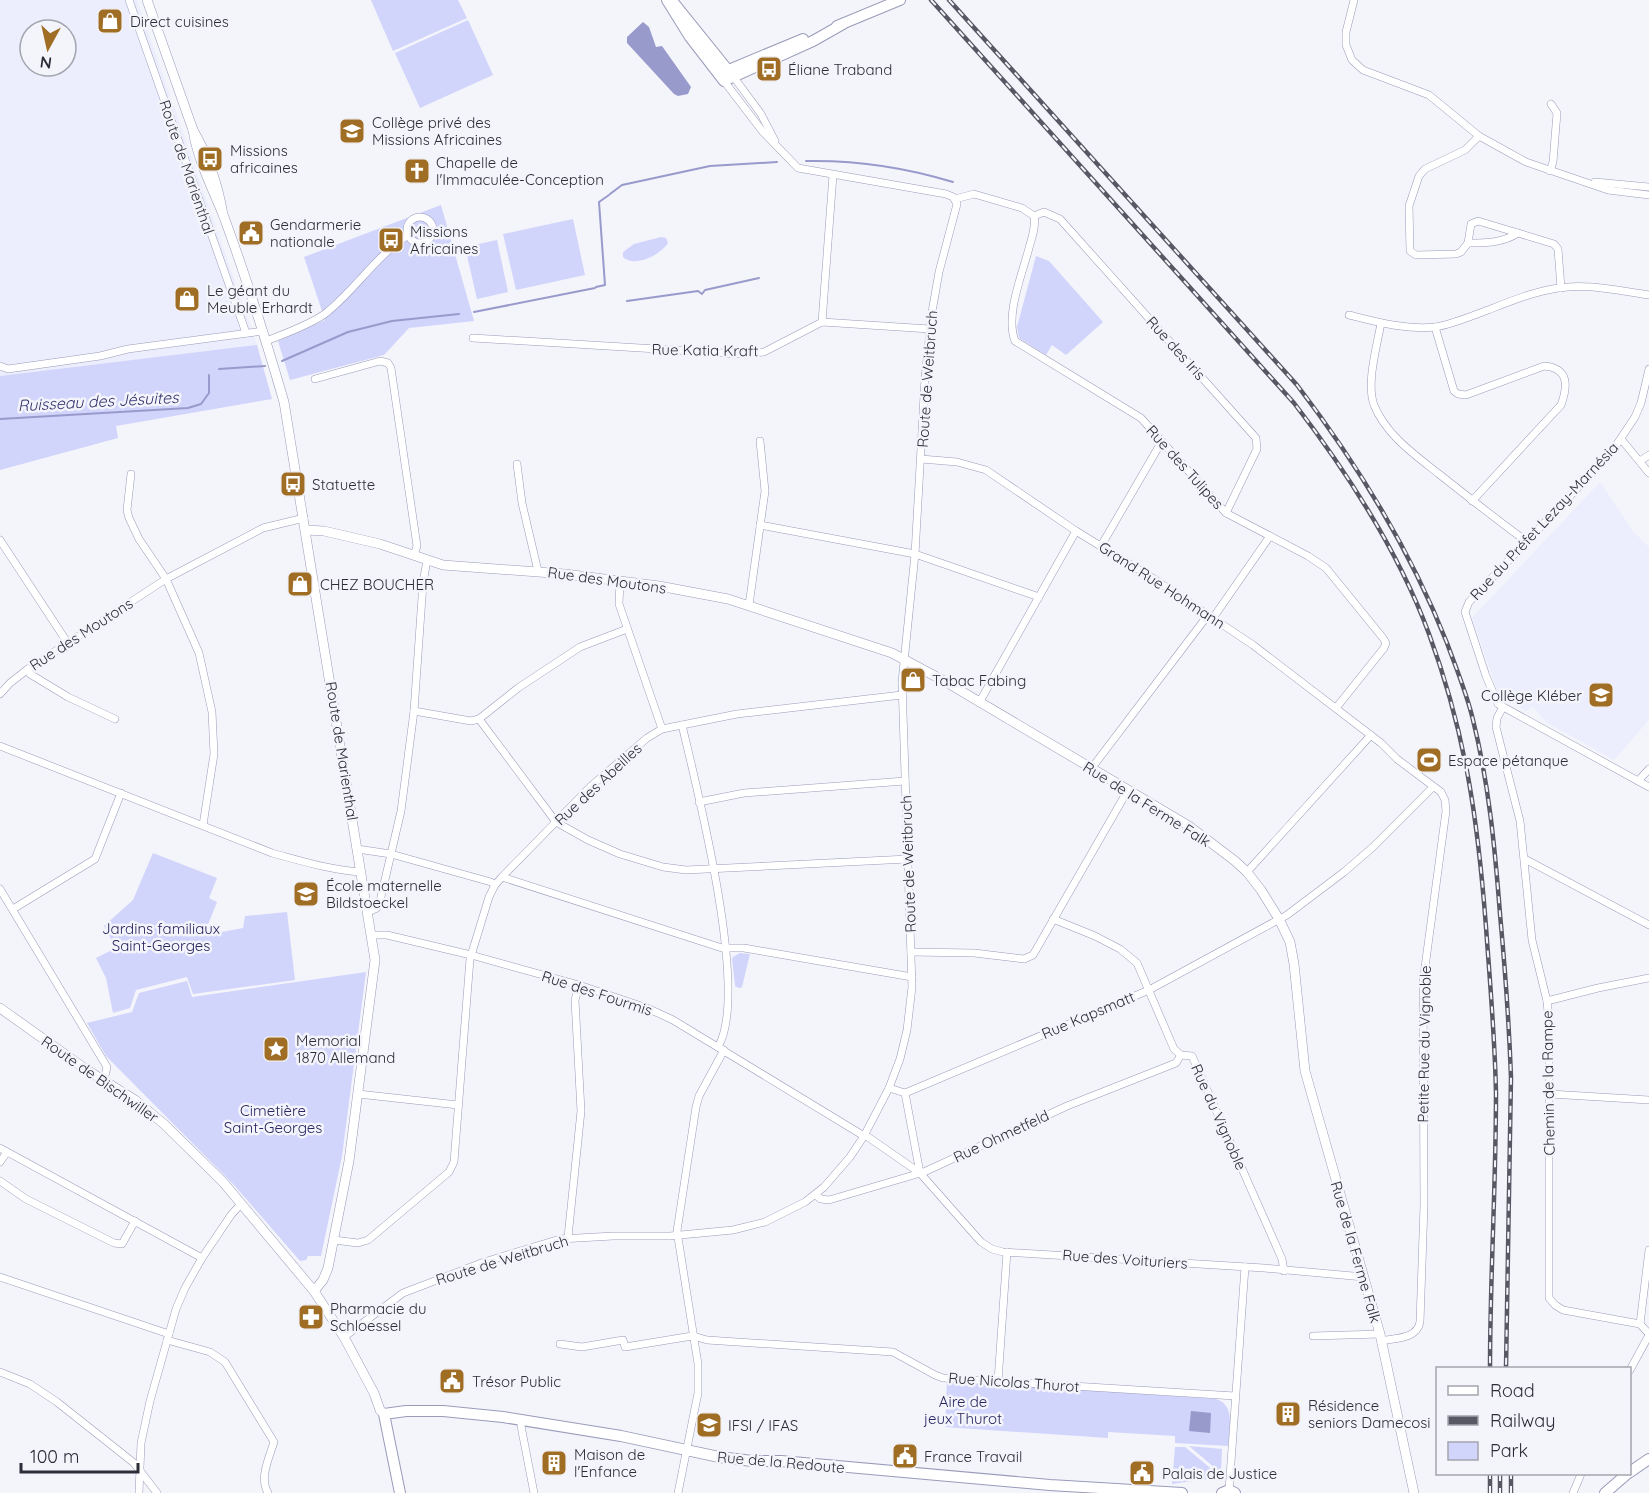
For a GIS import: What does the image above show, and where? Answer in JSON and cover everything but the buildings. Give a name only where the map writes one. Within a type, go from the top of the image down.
[{"type":"main road","points":[[669,0],[690,37],[726,75],[813,41],[843,24],[900,0]]},
{"type":"main road","name":"Rue de la Redoute","points":[[384,1414],[406,1411],[443,1411],[522,1419],[621,1436],[686,1451],[752,1461],[781,1461],[1182,1493]]},
{"type":"main road","name":"Route de Bischwiller","points":[[384,1414],[400,1493]]},
{"type":"main road","points":[[1631,1470],[1649,1459]]},
{"type":"main road","points":[[1610,1491],[1625,1475]]},
{"type":"street","name":"Route de Marienthal","points":[[129,0],[246,333]]},
{"type":"street","name":"Route de Marienthal","points":[[147,0],[193,130],[204,149],[213,174],[223,215],[263,331],[284,402],[372,935],[375,969],[349,1161],[334,1240],[323,1281],[314,1291]]},
{"type":"street","points":[[1354,0],[1346,41],[1347,50],[1355,64],[1368,72],[1430,94],[1479,135],[1516,157],[1550,171],[1608,189],[1649,195]]},
{"type":"street","points":[[726,75],[763,132],[798,168],[946,194],[955,199],[975,194],[1022,208],[1034,216]]},
{"type":"street","points":[[1550,171],[1553,162],[1557,113],[1551,104]]},
{"type":"street","points":[[1479,135],[1465,150],[1425,169],[1419,176],[1409,206],[1410,251],[1416,255],[1461,252],[1468,243],[1468,234],[1472,224],[1478,221],[1554,244],[1558,249],[1561,288]]},
{"type":"street","points":[[833,175],[822,322],[930,329]]},
{"type":"street","points":[[1589,182],[1649,187]]},
{"type":"street","name":"Route de Weitbruch","points":[[344,1337],[403,1293],[484,1262],[568,1237],[677,1236],[733,1230],[765,1222],[794,1209],[814,1195],[850,1157],[890,1088],[907,1030],[912,977],[902,695],[904,659],[915,554],[930,329],[936,285],[957,204],[955,199]]},
{"type":"street","name":"Rue des Iris","points":[[1034,216],[1044,212],[1060,219],[1256,438],[1257,449],[1226,513]]},
{"type":"street","name":"Rue des Tulipes","points":[[1034,216],[1033,231],[1010,329],[1015,341],[1142,418],[1226,513],[1308,556],[1326,568],[1386,643],[1336,708]]},
{"type":"street","points":[[1468,243],[1491,243],[1508,239],[1518,233]]},
{"type":"street","points":[[266,341],[323,315],[373,264],[408,235]]},
{"type":"street","points":[[1349,315],[1409,327],[1436,327],[1529,294],[1561,288],[1591,287],[1649,295]]},
{"type":"street","name":"Rue Katia Kraft","points":[[473,338],[740,354],[764,352],[822,322]]},
{"type":"street","points":[[1381,323],[1373,365],[1374,404],[1390,430],[1401,443],[1472,501],[1526,541]]},
{"type":"street","points":[[1436,327],[1454,391],[1458,394],[1467,395],[1544,366],[1553,367],[1559,371],[1566,383],[1567,390],[1561,405],[1472,501]]},
{"type":"street","points":[[0,366],[8,369],[100,356],[121,350],[263,331]]},
{"type":"street","points":[[315,379],[380,361],[388,363],[391,368],[417,546],[414,555]]},
{"type":"street","name":"Rue du Préfet Lezay-Marnésia","points":[[1503,707],[1495,701],[1466,620],[1466,609],[1469,602],[1611,453],[1644,405],[1649,369]]},
{"type":"street","points":[[1621,439],[1649,473]]},
{"type":"street","points":[[749,605],[765,490],[760,441]]},
{"type":"street","points":[[1101,546],[1162,441]]},
{"type":"street","points":[[1640,461],[1649,455]]},
{"type":"street","name":"Grand Rue Hohmann","points":[[921,459],[957,462],[986,470],[1253,645],[1386,747]]},
{"type":"street","points":[[517,464],[522,503],[538,571]]},
{"type":"street","points":[[131,474],[127,510],[129,519],[139,539],[166,579],[199,653],[212,712],[214,754],[203,825]]},
{"type":"street","name":"Rue des Moutons","points":[[0,694],[28,669],[166,579],[263,528],[304,518]]},
{"type":"street","points":[[760,525],[915,554],[1039,597]]},
{"type":"street","name":"Rue des Moutons","points":[[306,530],[334,533],[387,546],[449,566],[538,571],[620,581],[716,597],[749,605],[904,659]]},
{"type":"street","points":[[979,703],[1076,531]]},
{"type":"street","points":[[1091,769],[1211,617],[1270,536]]},
{"type":"street","points":[[0,540],[67,642]]},
{"type":"street","points":[[368,912],[377,908],[380,901],[401,812],[414,711],[423,583],[427,560]]},
{"type":"street","points":[[620,581],[619,604],[663,729]]},
{"type":"street","points":[[414,711],[471,721],[479,719],[518,688],[580,647],[627,629]]},
{"type":"street","name":"Rue de la Ferme Falk","points":[[904,659],[1200,834],[1247,872],[1279,919],[1290,942],[1294,964],[1305,1071],[1381,1337],[1414,1493]]},
{"type":"street","points":[[28,669],[30,674],[68,697],[115,720]]},
{"type":"street","name":"Rue des Abeilles","points":[[334,1240],[358,1243],[368,1240],[449,1172],[454,1162],[471,955],[489,897],[502,877],[590,787],[647,738],[663,729],[737,714],[902,695]]},
{"type":"street","points":[[1503,707],[1649,787]]},
{"type":"street","name":"Chemin de la Rampe","points":[[1503,707],[1496,720],[1496,727],[1515,800],[1525,859],[1532,940],[1547,1000],[1550,1094],[1549,1298],[1554,1305],[1563,1310],[1640,1324]]},
{"type":"street","points":[[479,719],[556,822],[620,854],[663,867],[686,870],[909,859]]},
{"type":"street","points":[[678,1493],[698,1393],[698,1364],[677,1236],[696,1107],[721,1049],[729,993],[725,947],[713,869],[682,725]]},
{"type":"street","points":[[1247,872],[1371,735]]},
{"type":"street","points":[[0,746],[293,859],[341,871],[361,872]]},
{"type":"street","name":"Petite Rue du Vignoble","points":[[1381,1337],[1413,1335],[1419,1329],[1420,1322],[1424,1205],[1423,982],[1446,808],[1444,797],[1386,747]]},
{"type":"street","points":[[1638,781],[1649,769]]},
{"type":"street","points":[[699,802],[744,793],[905,781]]},
{"type":"street","name":"Rue Kapsmatt","points":[[905,1093],[1149,990],[1287,915],[1373,847],[1433,787]]},
{"type":"street","points":[[911,952],[974,953],[1024,959],[1034,955],[1128,790]]},
{"type":"street","points":[[13,909],[95,859],[121,793]]},
{"type":"street","points":[[357,849],[391,854],[495,885]]},
{"type":"street","points":[[1525,859],[1649,925]]},
{"type":"street","points":[[502,877],[638,922],[725,947],[744,948],[912,977]]},
{"type":"street","points":[[0,889],[107,1067],[104,1080]]},
{"type":"street","name":"Rue du Vignoble","points":[[1053,919],[1120,949],[1137,963],[1174,1049],[1181,1055],[1191,1056],[1282,1259],[1284,1271]]},
{"type":"street","name":"Rue des Fourmis","points":[[372,935],[387,935],[471,955],[579,985],[647,1008],[673,1020],[864,1136]]},
{"type":"street","points":[[1547,1000],[1598,987],[1649,978]]},
{"type":"street","points":[[568,1237],[581,1111],[574,1000],[579,985]]},
{"type":"street","name":"Route de Bischwiller","points":[[0,1008],[130,1096],[150,1112],[195,1156],[314,1291],[344,1337],[384,1414]]},
{"type":"street","name":"Rue Ohmetfeld","points":[[814,1195],[829,1200],[920,1173],[1067,1106],[1176,1063],[1181,1055]]},
{"type":"street","points":[[890,1088],[905,1093],[920,1173]]},
{"type":"street","points":[[358,1094],[458,1105]]},
{"type":"street","points":[[1550,1094],[1649,1100]]},
{"type":"street","name":"Rue des Voituriers","points":[[864,1136],[920,1173],[981,1242],[992,1249],[1007,1252],[1364,1277]]},
{"type":"street","points":[[0,1148],[202,1258]]},
{"type":"street","points":[[0,1162],[8,1152]]},
{"type":"street","points":[[0,1181],[26,1199],[114,1243],[122,1244],[135,1221]]},
{"type":"street","points":[[139,1493],[139,1469],[150,1401],[185,1288],[202,1258],[240,1205]]},
{"type":"street","points":[[1631,1367],[1649,1335],[1640,1324],[1649,1250]]},
{"type":"street","points":[[998,1381],[1007,1252]]},
{"type":"street","points":[[1226,1492],[1245,1267]]},
{"type":"street","points":[[0,1277],[210,1352],[225,1362],[274,1442],[264,1478],[264,1486],[268,1493]]},
{"type":"street","name":"Rue Nicolas Thurot","points":[[560,1344],[582,1347],[623,1340],[625,1347],[693,1336],[707,1340],[893,1352],[938,1376],[1235,1396]]},
{"type":"street","name":"Rue de la Ferme Falk","points":[[1313,1336],[1381,1337]]},
{"type":"street","points":[[0,1371],[30,1384],[57,1402],[134,1463],[157,1493]]},
{"type":"street","points":[[522,1419],[521,1426],[534,1493]]},
{"type":"street","points":[[1573,1493],[1580,1475]]},
{"type":"shaded area","points":[[0,0],[137,0],[257,345],[0,376]]},
{"type":"shaded area","points":[[643,22],[649,27],[656,47],[662,46],[691,87],[688,94],[678,96],[674,94],[627,43],[627,37]]},
{"type":"shaded area","name":"Collège Kléber","points":[[1600,482],[1632,530],[1649,547],[1649,720],[1614,760],[1546,722],[1533,706],[1526,711],[1499,695],[1472,618]]},
{"type":"shaded area","points":[[1191,1411],[1211,1413],[1210,1433],[1189,1431]]},
{"type":"green space","points":[[371,0],[458,0],[467,18],[393,51]]},
{"type":"green space","points":[[468,20],[493,75],[420,108],[395,53]]},
{"type":"green space","points":[[441,205],[474,321],[409,328],[384,355],[290,380],[278,341],[325,320],[304,257]]},
{"type":"green space","points":[[573,219],[585,275],[516,290],[503,234]]},
{"type":"green space","points":[[661,237],[666,238],[668,243],[653,256],[640,261],[623,257],[623,252],[634,244]]},
{"type":"green space","points":[[497,240],[508,292],[477,299],[465,247]]},
{"type":"green space","points":[[1036,256],[1049,261],[1103,322],[1066,355],[1052,345],[1046,355],[1019,338],[1017,327]]},
{"type":"green space","points":[[257,345],[272,399],[116,426],[118,438],[0,470],[0,376]]},
{"type":"green space","name":"Jardins familiaux Saint-Georges","points":[[153,853],[217,878],[209,898],[217,902],[207,927],[222,932],[243,928],[245,916],[287,912],[295,980],[193,994],[187,977],[136,990],[130,1008],[113,1013],[106,978],[96,958],[116,948],[104,926],[133,900]]},
{"type":"green space","points":[[740,953],[750,954],[740,988],[735,985],[732,959]]},
{"type":"green space","name":"Cimetière Saint-Georges","points":[[366,972],[342,1156],[321,1256],[308,1256],[306,1260],[300,1261],[234,1185],[106,1056],[87,1023],[132,1012],[139,993],[187,981],[192,997]]},
{"type":"green space","name":"Aire de jeux Thurot","points":[[947,1381],[1216,1399],[1222,1402],[1229,1412],[1228,1446],[1175,1443],[1175,1436],[1108,1432],[1108,1438],[945,1427]]},
{"type":"green space","points":[[1189,1446],[1222,1449],[1221,1473]]},
{"type":"green space","points":[[1175,1447],[1185,1447],[1221,1477],[1172,1484]]},
{"type":"waterway","points":[[806,161],[880,166],[917,172],[953,182]]},
{"type":"waterway","points":[[610,194],[622,185],[710,166],[777,162]]},
{"type":"waterway","points":[[596,287],[605,285],[599,202],[609,195]]},
{"type":"waterway","points":[[627,301],[698,291],[702,294],[705,290],[759,278]]},
{"type":"waterway","points":[[474,312],[595,288]]},
{"type":"waterway","name":"Ruisseau des Jésuites","points":[[282,361],[348,332],[392,321],[459,314]]},
{"type":"waterway","name":"Ruisseau des Jésuites","points":[[219,369],[265,366]]},
{"type":"waterway","name":"Ruisseau des Jésuites","points":[[0,419],[188,408],[201,404],[209,393],[209,375]]},
{"type":"railway","points":[[931,0],[1294,403],[1370,514],[1417,603],[1442,671],[1461,743],[1474,815],[1483,888],[1496,1094],[1490,1367]]},
{"type":"railway","points":[[949,0],[1297,385],[1341,446],[1381,509],[1417,574],[1447,643],[1471,710],[1479,744],[1493,841],[1504,955],[1511,1077],[1506,1367]]},
{"type":"railway","points":[[1490,1475],[1490,1493]]},
{"type":"railway","points":[[1500,1475],[1500,1493]]},
{"type":"railway","points":[[1511,1475],[1511,1493]]},
{"type":"place","name":"Direct cuisines","points":[[110,21]]},
{"type":"place","name":"Éliane Traband","points":[[769,69]]},
{"type":"place","name":"Collège privé des Missions Africaines","points":[[352,131]]},
{"type":"place","name":"Missions africaines","points":[[210,159]]},
{"type":"place","name":"Chapelle de l'Immaculée-Conception","points":[[417,171]]},
{"type":"place","name":"Gendarmerie nationale","points":[[251,233]]},
{"type":"place","name":"Missions Africaines","points":[[391,240]]},
{"type":"place","name":"Le géant du Meuble Erhardt","points":[[187,299]]},
{"type":"place","name":"Statuette","points":[[293,484]]},
{"type":"place","name":"CHEZ BOUCHER","points":[[300,584]]},
{"type":"place","name":"Tabac Fabing","points":[[913,680]]},
{"type":"place","name":"Collège Kléber","points":[[1601,695]]},
{"type":"place","name":"Espace pétanque","points":[[1429,760]]},
{"type":"place","name":"École maternelle Bildstoeckel","points":[[306,894]]},
{"type":"place","name":"Memorial 1870 Allemand","points":[[276,1049]]},
{"type":"place","name":"Pharmacie du Schloessel","points":[[311,1317]]},
{"type":"place","name":"Trésor Public","points":[[452,1381]]},
{"type":"place","name":"Résidence seniors Damecosi","points":[[1288,1414]]},
{"type":"place","name":"IFSI / IFAS","points":[[709,1425]]},
{"type":"place","name":"France Travail","points":[[905,1456]]},
{"type":"place","name":"Maison de l'Enfance","points":[[554,1463]]},
{"type":"place","name":"Palais de Justice","points":[[1142,1473]]}]
